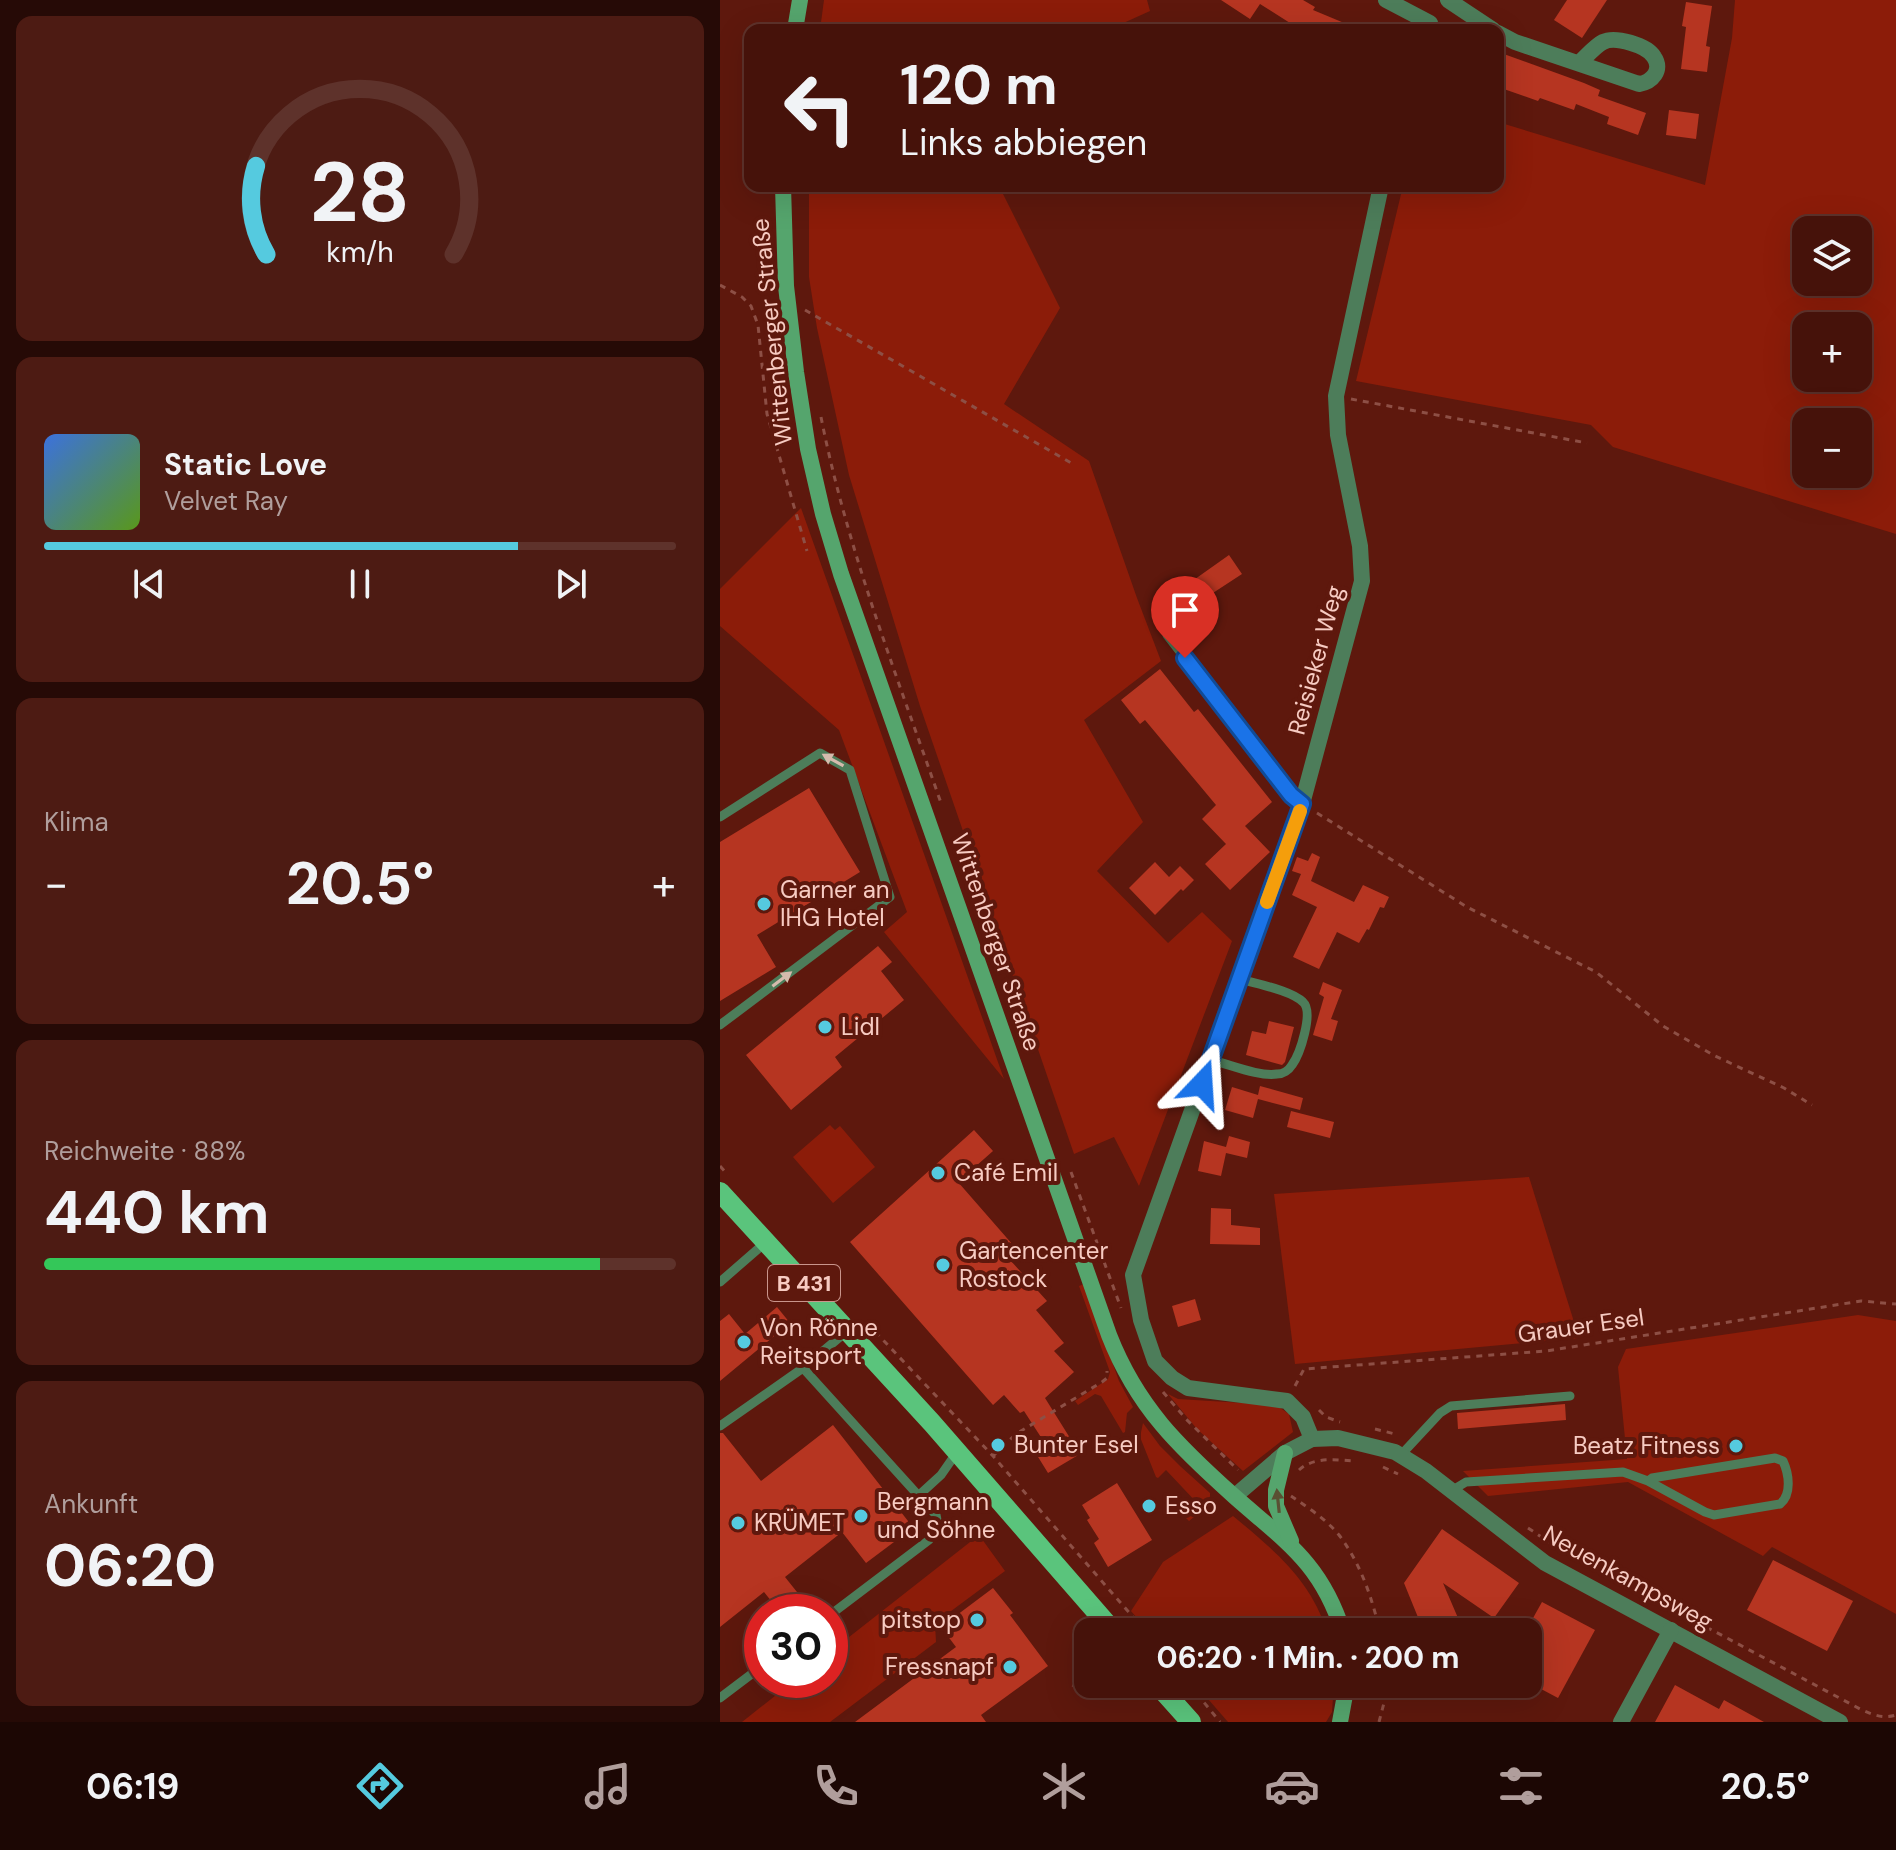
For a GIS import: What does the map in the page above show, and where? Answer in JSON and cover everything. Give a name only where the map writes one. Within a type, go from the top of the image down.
[{"type":"main road","points":[[796,24],[800,0]]},
{"type":"main road","name":"Wittenberger Straße","points":[[783,192],[788,301],[796,372],[808,449],[823,514],[841,574],[1120,1364],[1154,1417],[1180,1445],[1294,1547],[1318,1575],[1339,1618]]},
{"type":"main road","name":"B 431","points":[[720,1192],[957,1452],[1102,1618]]},
{"type":"main road","points":[[1285,1453],[1276,1490],[1276,1506],[1294,1547]]},
{"type":"main road","points":[[1168,1698],[1185,1719]]},
{"type":"main road","points":[[1340,1722],[1346,1698]]},
{"type":"main road","points":[[1349,1722],[1350,1698]]},
{"type":"street","points":[[1386,0],[1426,24]]},
{"type":"street","points":[[1430,24],[1446,0],[1484,24]]},
{"type":"street","points":[[1504,36],[1579,63]]},
{"type":"street","name":"Reisieker Weg","points":[[1287,1401],[1188,1388],[1172,1378],[1155,1361],[1141,1320],[1133,1275],[1302,804],[1362,581],[1360,546],[1338,435],[1336,396],[1380,192]]},
{"type":"street","points":[[1235,1496],[1285,1453],[1312,1439],[1303,1417],[1287,1401]]},
{"type":"street","name":"Neuenkampsweg","points":[[1312,1439],[1338,1438],[1395,1452],[1426,1471],[1545,1563],[1840,1722]]},
{"type":"street","points":[[1621,1722],[1671,1630]]},
{"type":"lane","points":[[1167,635],[1291,795],[1302,804]]},
{"type":"lane","points":[[720,817],[820,753],[850,770],[890,897],[720,1025]]},
{"type":"lane","points":[[1211,1060],[1277,1074],[1287,1071],[1295,1063],[1308,1019],[1307,1007],[1291,994],[1240,979]]},
{"type":"lane","points":[[722,1277],[766,1242]]},
{"type":"lane","points":[[720,1426],[803,1368],[847,1331]]},
{"type":"lane","points":[[803,1368],[936,1515],[938,1525],[929,1540],[848,1601]]},
{"type":"lane","points":[[1400,1456],[1440,1413],[1451,1406],[1570,1396]]},
{"type":"lane","points":[[918,1496],[941,1475],[957,1452]]},
{"type":"lane","points":[[1451,1491],[1466,1482],[1623,1472],[1648,1481],[1714,1515],[1780,1504],[1788,1494],[1786,1468],[1783,1461],[1775,1458],[1648,1481]]},
{"type":"lane","points":[[720,1698],[744,1680]]},
{"type":"path","points":[[720,285],[742,297],[751,306],[758,325],[767,414],[807,551]]},
{"type":"path","points":[[788,301],[1073,464]]},
{"type":"path","points":[[805,310],[805,320]]},
{"type":"path","points":[[1336,396],[1587,443]]},
{"type":"path","points":[[821,415],[861,570],[944,812]]},
{"type":"path","points":[[1302,804],[1467,907],[1596,972],[1663,1026],[1812,1105]]},
{"type":"path","points":[[1068,1166],[1123,1314]]},
{"type":"path","points":[[1089,1278],[1108,1273]]},
{"type":"path","name":"Grauer Esel","points":[[1287,1401],[1304,1369],[1546,1351],[1861,1301],[1896,1304]]},
{"type":"path","points":[[993,1456],[1016,1434],[1102,1382],[1108,1372]]},
{"type":"path","points":[[1161,1389],[1196,1429],[1251,1482]]},
{"type":"path","points":[[1317,1409],[1326,1417],[1344,1423]]},
{"type":"path","points":[[1375,1429],[1413,1442]]},
{"type":"path","points":[[1276,1490],[1290,1495],[1314,1512],[1338,1534],[1356,1562],[1376,1618]]},
{"type":"path","points":[[1521,1522],[1558,1548],[1862,1710],[1875,1716],[1896,1715]]},
{"type":"path","points":[[1200,1698],[1220,1722]]},
{"type":"path","points":[[1379,1722],[1385,1698]]},
{"type":"shaded area","points":[[824,0],[1147,0],[1150,11],[1121,24],[821,24]]},
{"type":"shaded area","points":[[1735,0],[1896,0],[1896,534],[1613,447],[1591,425],[1356,381],[1402,192],[1504,192],[1504,124],[1705,185],[1732,38]]},
{"type":"shaded area","points":[[809,192],[1002,192],[1060,308],[1004,404],[1089,461],[1161,661],[1084,720],[1143,822],[1097,871],[1168,943],[1202,912],[1232,941],[1139,1186],[1114,1137],[1074,1154],[920,706],[849,475],[809,277]]},
{"type":"shaded area","points":[[801,508],[1004,1079],[884,932],[907,912],[839,730],[720,626],[720,589]]},
{"type":"shaded area","points":[[830,1125],[835,1130],[840,1126],[875,1167],[833,1203],[793,1157]]},
{"type":"shaded area","points":[[1529,1177],[1579,1338],[1295,1364],[1274,1194]]},
{"type":"shaded area","points":[[1084,1284],[1119,1381],[1133,1407],[1127,1413],[1123,1433],[1101,1396],[1095,1394],[1078,1405],[1075,1401],[1108,1379],[1110,1372],[1079,1286]]},
{"type":"shaded area","points":[[1858,1315],[1896,1321],[1896,1614],[1772,1547],[1763,1556],[1628,1482],[1488,1496],[1463,1471],[1627,1459],[1618,1367],[1626,1349]]},
{"type":"shaded area","points":[[1168,1394],[1178,1399],[1276,1405],[1289,1414],[1293,1432],[1243,1471],[1197,1429]]},
{"type":"shaded area","points":[[1143,1423],[1160,1446],[1210,1493],[1206,1506],[1189,1521],[1186,1518],[1199,1505],[1166,1470],[1156,1477],[1140,1437]]},
{"type":"shaded area","points":[[1233,1516],[1289,1567],[1301,1581],[1322,1618],[1137,1618],[1131,1611],[1163,1562]]},
{"type":"shaded area","points":[[979,1535],[1005,1571],[935,1623],[936,1642],[830,1722],[742,1722],[772,1698],[848,1698],[848,1638]]},
{"type":"shaded area","points":[[1207,1698],[1333,1698],[1332,1712],[1326,1722],[1228,1722]]},
{"type":"building","points":[[1221,0],[1303,0],[1315,7],[1313,10],[1347,24],[1292,24],[1260,4],[1250,19]]},
{"type":"building","points":[[1567,0],[1607,0],[1582,38],[1554,20]]},
{"type":"building","points":[[1686,2],[1712,6],[1706,46],[1710,47],[1707,72],[1681,69]]},
{"type":"building","points":[[1504,54],[1584,83],[1600,90],[1598,96],[1646,113],[1638,135],[1607,124],[1609,117],[1576,104],[1574,110],[1540,98],[1538,101],[1504,89]]},
{"type":"building","points":[[1669,110],[1699,114],[1696,139],[1666,135]]},
{"type":"building","points":[[1229,555],[1242,574],[1193,606],[1181,589]]},
{"type":"building","points":[[1160,669],[1194,712],[1198,709],[1272,802],[1245,826],[1270,852],[1230,890],[1205,864],[1226,844],[1202,819],[1216,805],[1145,720],[1140,724],[1121,700]]},
{"type":"building","name":"Garner an IHG Hotel","points":[[809,788],[860,872],[757,935],[776,967],[720,1001],[720,842]]},
{"type":"building","points":[[1312,853],[1320,857],[1311,881],[1354,902],[1363,885],[1389,897],[1359,943],[1337,932],[1319,969],[1293,957],[1317,907],[1292,895],[1301,874],[1292,871],[1297,857],[1308,861]]},
{"type":"building","points":[[1155,862],[1169,877],[1180,866],[1194,880],[1155,915],[1129,888]]},
{"type":"building","name":"Lidl","points":[[878,946],[892,962],[881,971],[904,1000],[835,1057],[842,1067],[791,1110],[746,1055]]},
{"type":"building","points":[[1323,982],[1342,990],[1331,1019],[1338,1021],[1332,1041],[1313,1035],[1324,997],[1319,994]]},
{"type":"building","points":[[1269,1021],[1294,1027],[1282,1065],[1246,1055],[1252,1031],[1266,1034]]},
{"type":"building","points":[[1260,1086],[1303,1098],[1300,1110],[1258,1099],[1253,1118],[1225,1110],[1232,1087],[1258,1095]]},
{"type":"building","points":[[1291,1111],[1334,1122],[1330,1138],[1287,1127]]},
{"type":"building","name":"Gartencenter Rostock","points":[[974,1130],[993,1151],[958,1182],[1020,1253],[1011,1261],[1047,1301],[1036,1310],[1064,1343],[1054,1351],[1074,1372],[1045,1398],[1080,1454],[1048,1473],[1035,1452],[1046,1445],[1024,1411],[1020,1413],[1004,1395],[993,1405],[850,1242]]},
{"type":"building","points":[[1229,1136],[1250,1142],[1247,1158],[1226,1153],[1221,1176],[1198,1171],[1204,1141],[1226,1147]]},
{"type":"building","points":[[1211,1208],[1231,1209],[1231,1225],[1260,1228],[1260,1245],[1210,1244]]},
{"type":"building","points":[[1195,1299],[1201,1320],[1178,1327],[1172,1306]]},
{"type":"building","name":"Von Rönne Reitsport","points":[[777,1307],[790,1323],[720,1381],[720,1321],[729,1314],[745,1334]]},
{"type":"building","points":[[1565,1404],[1566,1420],[1458,1429],[1457,1413]]},
{"type":"building","points":[[833,1425],[908,1521],[906,1533],[866,1563],[842,1532],[785,1577],[799,1594],[744,1594],[744,1608],[720,1627],[720,1433],[761,1481]]},
{"type":"building","points":[[1117,1483],[1152,1540],[1108,1567],[1094,1543],[1099,1539],[1082,1505]]},
{"type":"building","points":[[1442,1529],[1519,1583],[1494,1618],[1443,1583],[1458,1618],[1418,1618],[1404,1583]]},
{"type":"building","points":[[1773,1560],[1853,1601],[1827,1651],[1747,1610]]},
{"type":"building","points":[[993,1588],[1048,1666],[981,1715],[986,1722],[855,1722],[956,1647],[941,1627]]},
{"type":"building","points":[[1542,1602],[1595,1630],[1558,1698],[1542,1689],[1542,1618],[1533,1618]]},
{"type":"building","points":[[1675,1685],[1719,1709],[1724,1700],[1764,1722],[1655,1722]]},
{"type":"slow traffic","points":[[1267,902],[1300,811]]},
{"type":"place","name":"Garner an IHG Hotel","points":[[764,904]]},
{"type":"place","name":"Lidl","points":[[825,1027]]},
{"type":"place","name":"Café Emil","points":[[938,1173]]},
{"type":"place","name":"Gartencenter Rostock","points":[[943,1265]]},
{"type":"place","name":"Von Rönne Reitsport","points":[[744,1342]]},
{"type":"place","name":"Bunter Esel","points":[[998,1445]]},
{"type":"place","name":"Beatz Fitness","points":[[1736,1446]]},
{"type":"place","name":"Esso","points":[[1149,1506]]},
{"type":"place","name":"Bergmann und Söhne","points":[[861,1516]]},
{"type":"place","name":"KRÜMET","points":[[738,1523]]},
{"type":"place","name":"pitstop","points":[[977,1620]]},
{"type":"place","name":"Fressnapf","points":[[1010,1667]]},
{"type":"route","points":[[1185,658],[1291,795],[1302,804],[1202,1084]]}]
